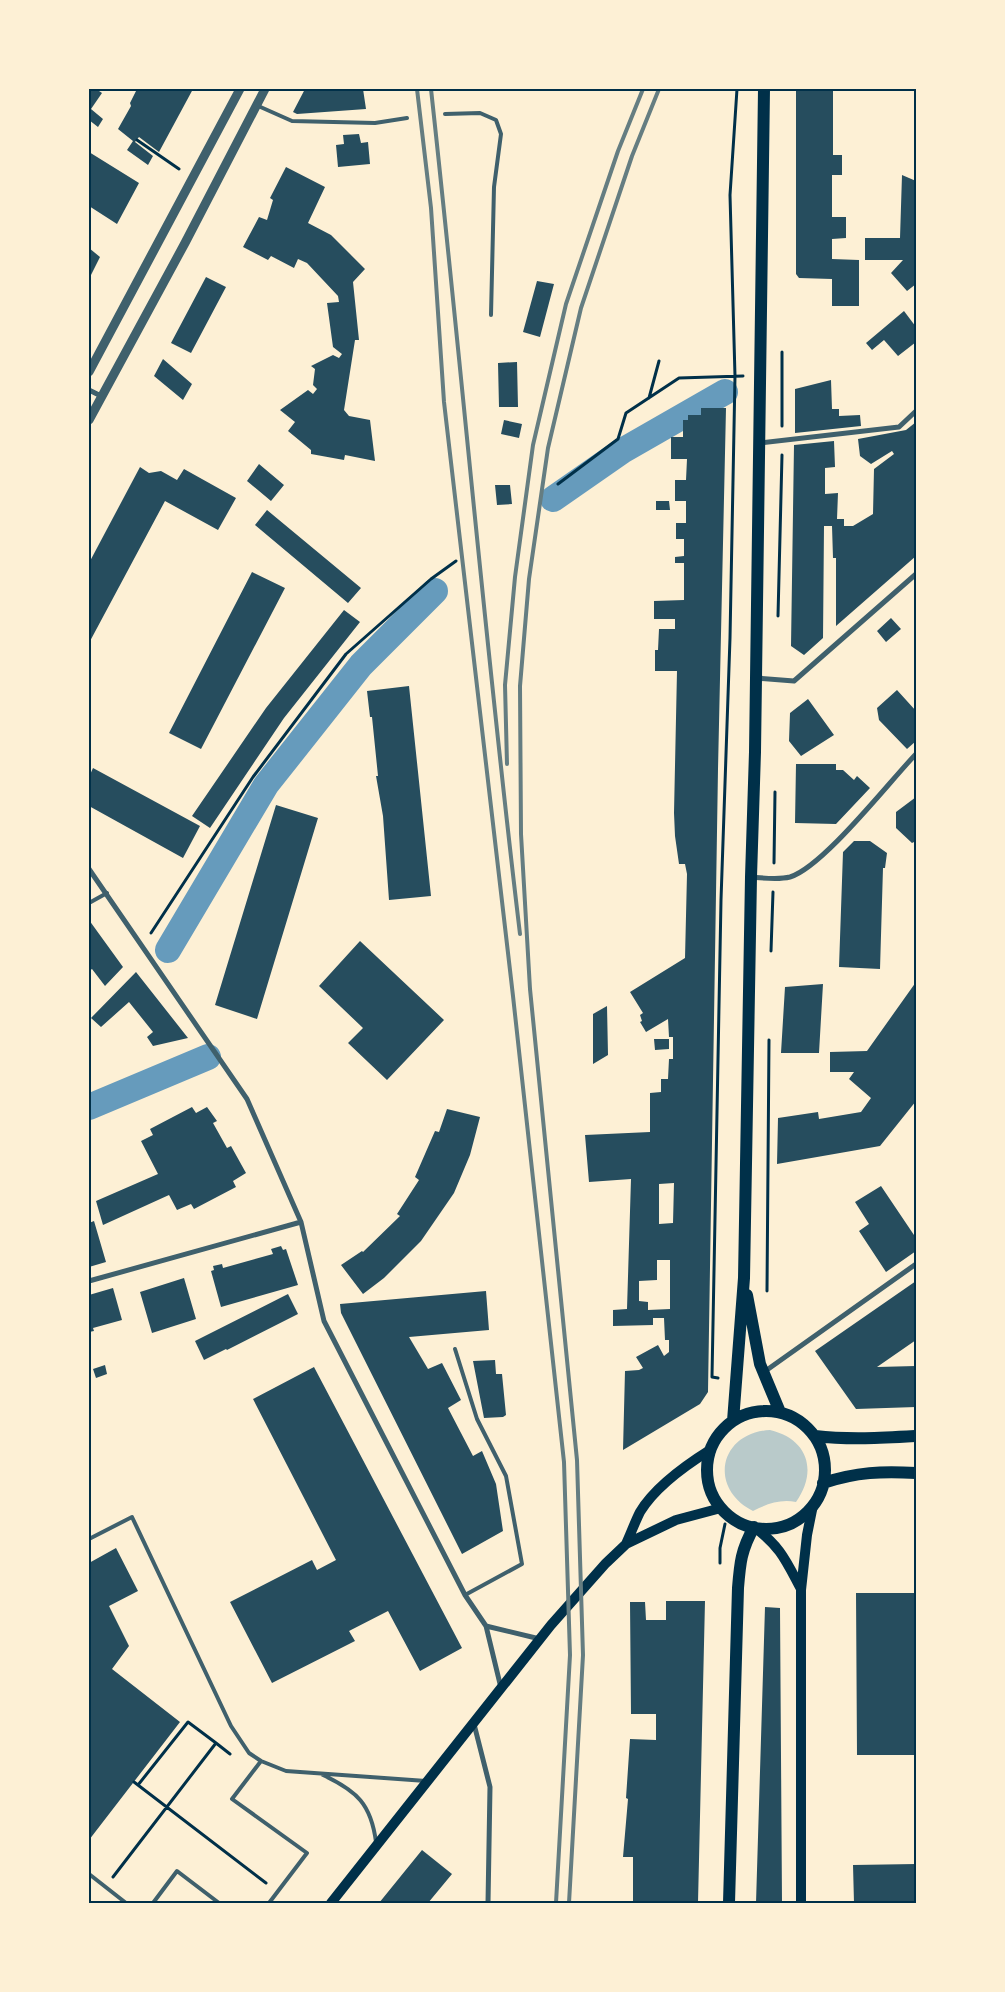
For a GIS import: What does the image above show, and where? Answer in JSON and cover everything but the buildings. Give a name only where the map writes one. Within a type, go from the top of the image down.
[{"type":"main road","points":[[733,1421],[744,1278],[750,877],[756,678],[764,89]]},
{"type":"main road","points":[[744,1278],[760,1364],[780,1412]]},
{"type":"main road","points":[[801,1903],[801,1590],[807,1536],[813,1505],[824,1483],[825,1467],[822,1451],[815,1436],[805,1425],[780,1412],[758,1411],[733,1421],[716,1437],[710,1450],[707,1465],[708,1480],[713,1495],[721,1508],[740,1522],[754,1527],[770,1528],[787,1525],[802,1517],[813,1505]]},
{"type":"main road","points":[[815,1436],[877,1439],[916,1436]]},
{"type":"main road","points":[[626,1544],[641,1510],[666,1481],[688,1463],[710,1450]]},
{"type":"main road","points":[[824,1483],[846,1475],[870,1472],[916,1473]]},
{"type":"main road","points":[[331,1903],[530,1652],[606,1563],[626,1544],[676,1520],[721,1508]]},
{"type":"main road","points":[[754,1527],[771,1540],[782,1554],[801,1590]]},
{"type":"main road","points":[[729,1903],[739,1565],[744,1545],[754,1527]]},
{"type":"street","points":[[89,372],[240,89]]},
{"type":"street","points":[[89,420],[265,89]]},
{"type":"street","points":[[89,390],[101,396]]},
{"type":"street","points":[[759,443],[899,427],[916,411]]},
{"type":"street","points":[[756,678],[794,680],[916,574]]},
{"type":"street","points":[[750,877],[790,877],[812,864],[843,834],[916,754]]},
{"type":"street","points":[[89,869],[247,1099],[301,1222],[324,1321],[465,1595],[486,1626],[502,1688]]},
{"type":"street","points":[[89,1281],[301,1222]]},
{"type":"street","points":[[764,1373],[916,1264]]},
{"type":"street","points":[[486,1626],[541,1639]]},
{"type":"street","points":[[473,1723],[490,1786],[488,1903]]},
{"type":"lane","points":[[256,105],[292,121],[375,123],[407,118]]},
{"type":"lane","points":[[445,114],[480,113],[496,120],[501,134],[494,188],[491,315]]},
{"type":"lane","points":[[89,902],[107,893]]},
{"type":"lane","points":[[455,1348],[477,1419],[506,1476],[522,1564],[465,1595]]},
{"type":"lane","points":[[89,1539],[132,1517],[231,1726],[249,1753],[262,1761],[286,1771],[428,1781]]},
{"type":"lane","points":[[262,1761],[232,1799],[307,1853],[269,1903]]},
{"type":"lane","points":[[322,1774],[344,1785],[366,1807],[374,1825],[377,1844]]},
{"type":"lane","points":[[153,1903],[177,1871],[220,1903]]},
{"type":"lane","points":[[89,1874],[126,1903]]},
{"type":"path","points":[[736,1380],[712,1377],[721,900],[730,648],[735,376],[730,195],[737,89]]},
{"type":"path","points":[[137,140],[192,178]]},
{"type":"path","points":[[648,398],[659,361]]},
{"type":"path","points":[[558,484],[618,439],[626,413],[679,378],[761,377]]},
{"type":"path","points":[[143,946],[253,776],[346,654],[431,579],[456,561]]},
{"type":"path","points":[[138,1785],[188,1722],[254,1772]]},
{"type":"path","points":[[105,1887],[216,1743]]},
{"type":"path","points":[[134,1782],[278,1892]]},
{"type":"shaded area","points":[[770,1430],[783,1434],[801,1449],[806,1458],[807,1479],[796,1502],[784,1501],[774,1503],[753,1511],[739,1501],[730,1489],[725,1476],[726,1463],[730,1451],[740,1441],[753,1433]]},
{"type":"waterway","points":[[553,499],[622,451],[725,392]]},
{"type":"waterway","points":[[168,950],[266,785],[361,665],[435,591]]},
{"type":"waterway","points":[[89,1107],[208,1057]]},
{"type":"railway","points":[[417,89],[431,208],[444,402],[513,996],[564,1462],[570,1655],[556,1903]]},
{"type":"railway","points":[[431,89],[496,723],[520,934]]},
{"type":"railway","points":[[507,764],[505,685],[515,577],[533,445],[566,304],[618,151],[643,89]]},
{"type":"railway","points":[[569,1903],[583,1655],[577,1460],[530,989],[521,834],[520,686],[529,579],[548,448],[581,308],[632,156],[659,89]]}]
